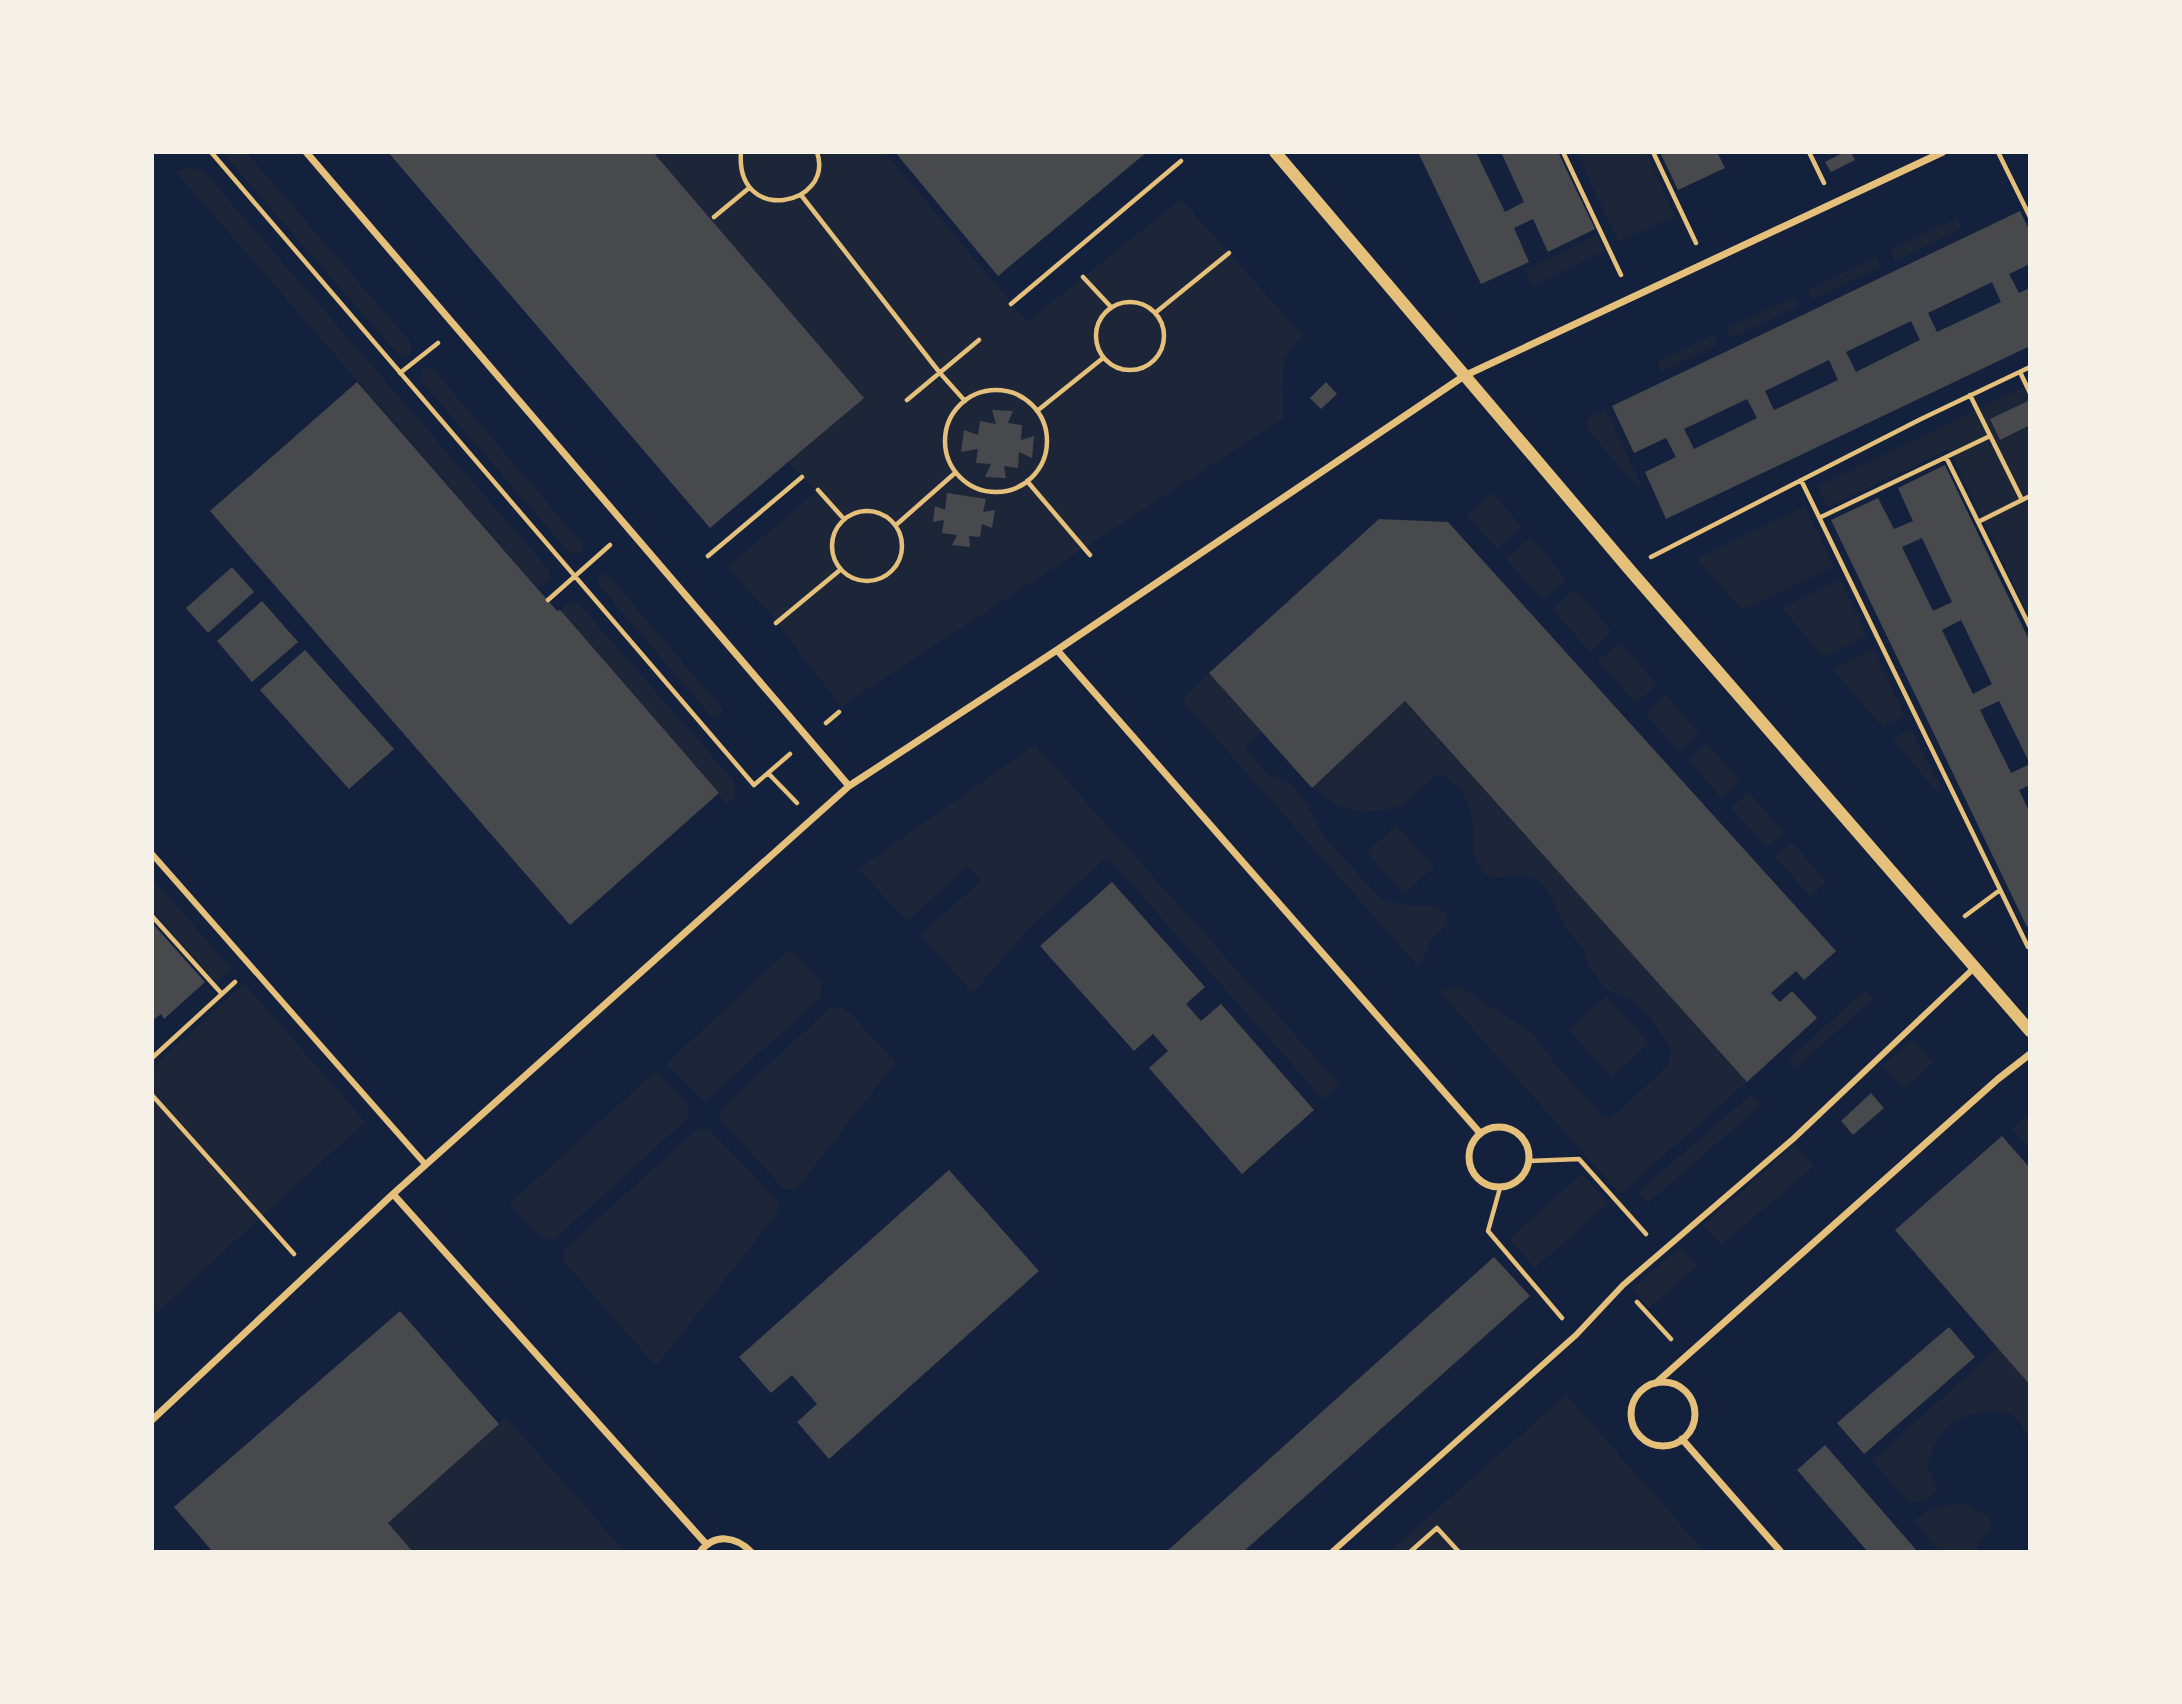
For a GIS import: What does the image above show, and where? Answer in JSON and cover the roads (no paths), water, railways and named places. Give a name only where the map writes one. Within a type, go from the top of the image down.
[{"type":"street","points":[[306,152],[849,786]]},
{"type":"street","points":[[1275,152],[1629,569],[1942,933],[2030,1031]]},
{"type":"street","points":[[152,1420],[425,1164],[849,786],[1057,650],[1464,376],[1943,152]]},
{"type":"street","points":[[1057,650],[1480,1133]]},
{"type":"street","points":[[152,854],[425,1164]]},
{"type":"street","points":[[1332,1552],[1576,1335],[1623,1285],[1793,1139],[1974,968]]},
{"type":"street","points":[[1657,1383],[1679,1387],[1688,1395],[1693,1406],[1694,1418],[1690,1430],[1682,1439],[1670,1445],[1656,1445],[1643,1440],[1634,1429],[1632,1404],[1638,1394],[1657,1383],[1998,1079],[2030,1054]]},
{"type":"street","points":[[1503,1127],[1523,1138],[1530,1161],[1519,1179],[1500,1188],[1477,1178],[1469,1155],[1472,1142],[1480,1133],[1503,1127]]},
{"type":"street","points":[[393,1194],[707,1545]]},
{"type":"street","points":[[1682,1439],[1781,1552]]},
{"type":"street","points":[[700,1552],[714,1540],[729,1538],[743,1543],[751,1552]]}]
